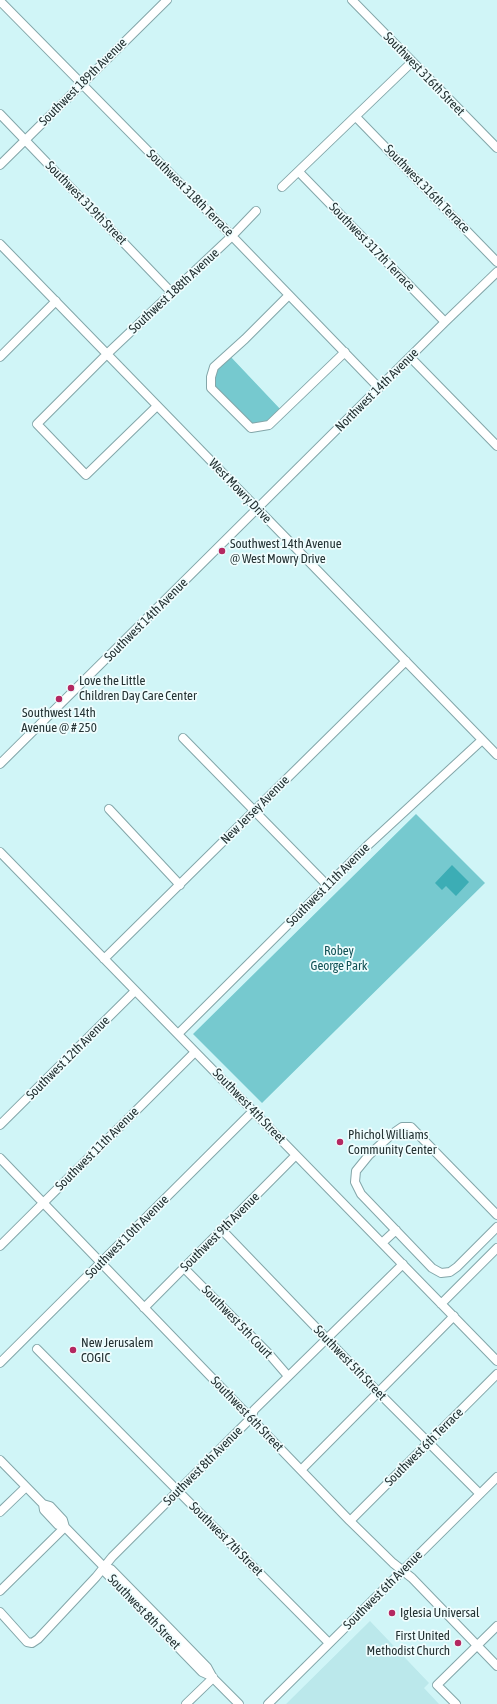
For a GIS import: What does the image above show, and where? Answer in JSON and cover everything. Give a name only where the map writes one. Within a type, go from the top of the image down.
[{"type":"street","name":"Southwest 189th Avenue","points":[[0,164],[167,0]]},
{"type":"street","name":"Southwest 316th Street","points":[[352,0],[497,148]]},
{"type":"street","name":"Southwest 318th Terrace","points":[[0,1],[289,294],[379,388]]},
{"type":"street","points":[[282,187],[412,62]]},
{"type":"street","name":"Southwest 319th Street","points":[[0,114],[172,293]]},
{"type":"street","name":"Southwest 316th Terrace","points":[[356,117],[497,262]]},
{"type":"street","name":"Southwest 317th Terrace","points":[[299,172],[445,322]]},
{"type":"street","name":"Southwest 188th Avenue","points":[[157,406],[86,475],[37,424],[108,353],[232,236],[256,211]]},
{"type":"street","name":"West Mowry Drive","points":[[2,249],[108,353],[157,406],[497,755]]},
{"type":"street","name":"Northwest 14th Avenue","points":[[257,509],[497,272]]},
{"type":"street","points":[[289,294],[245,339],[214,367],[211,377],[211,388],[250,428],[269,425],[345,352]]},
{"type":"street","points":[[0,357],[56,301]]},
{"type":"street","points":[[410,358],[497,446]]},
{"type":"street","name":"Southwest 14th Avenue","points":[[0,764],[257,509]]},
{"type":"street","name":"New Jersey Avenue","points":[[104,959],[406,661]]},
{"type":"street","points":[[183,738],[256,810],[328,885]]},
{"type":"street","name":"Southwest 11th Avenue","points":[[178,1034],[367,846],[482,740]]},
{"type":"street","points":[[109,809],[180,885]]},
{"type":"street","name":"Southwest 4th Street","points":[[0,852],[497,1360]]},
{"type":"street","name":"Southwest 12th Avenue","points":[[0,1125],[135,990]]},
{"type":"street","name":"Southwest 11th Avenue","points":[[0,1246],[195,1052]]},
{"type":"street","name":"Southwest 10th Avenue","points":[[0,1363],[253,1111]]},
{"type":"street","points":[[497,1215],[411,1127],[402,1127],[370,1155],[356,1170],[355,1182],[361,1194],[432,1268],[441,1273],[450,1272],[457,1267],[497,1227]]},
{"type":"street","name":"Southwest 9th Avenue","points":[[144,1308],[296,1155]]},
{"type":"street","name":"Southwest 6th Street","points":[[0,1158],[350,1521],[385,1556],[412,1578],[497,1666]]},
{"type":"street","name":"Southwest 5th Street","points":[[222,1230],[378,1392],[480,1494]]},
{"type":"street","points":[[382,1243],[396,1230]]},
{"type":"street","points":[[441,1304],[497,1248]]},
{"type":"street","name":"Southwest 8th Avenue","points":[[0,1612],[22,1637],[30,1643],[41,1636],[112,1557],[251,1418],[254,1410],[403,1264]]},
{"type":"street","name":"Southwest 5th Court","points":[[184,1268],[269,1354],[288,1376]]},
{"type":"street","points":[[301,1470],[454,1316]]},
{"type":"street","name":"Southwest 7th Street","points":[[37,1349],[329,1643]]},
{"type":"street","name":"Southwest 6th Terrace","points":[[350,1521],[497,1374]]},
{"type":"street","name":"Southwest 8th Street","points":[[0,1460],[43,1504],[50,1506],[63,1520],[66,1527],[104,1567],[111,1569],[207,1667],[213,1678],[239,1704]]},
{"type":"street","name":"Southwest 6th Avenue","points":[[268,1704],[497,1477]]},
{"type":"street","points":[[0,1512],[26,1487]]},
{"type":"street","points":[[0,1591],[66,1527]]},
{"type":"street","points":[[456,1704],[437,1685],[497,1626]]},
{"type":"street","points":[[186,1704],[213,1678]]},
{"type":"shaded area","points":[[452,865],[469,882],[456,896],[446,886],[442,890],[435,883]]},
{"type":"shaded area","points":[[370,1621],[429,1683],[424,1688],[439,1704],[286,1704]]},
{"type":"green space","points":[[229,355],[282,411],[269,424],[251,427],[212,387],[215,367]]},
{"type":"green space","name":"Robey George Park","points":[[416,814],[485,883],[262,1103],[193,1034]]},
{"type":"place","name":"Southwest 14th Avenue @ West Mowry Drive","points":[[222,551]]},
{"type":"place","name":"Love the Little Children Day Care Center","points":[[71,688]]},
{"type":"place","name":"Southwest 14th Avenue @ # 250","points":[[59,699]]},
{"type":"place","name":"Phichol Williams Community Center","points":[[340,1142]]},
{"type":"place","name":"New Jerusalem COGIC","points":[[73,1350]]},
{"type":"place","name":"Iglesia Universal","points":[[392,1613]]},
{"type":"place","name":"First United Methodist Church","points":[[458,1643]]}]
